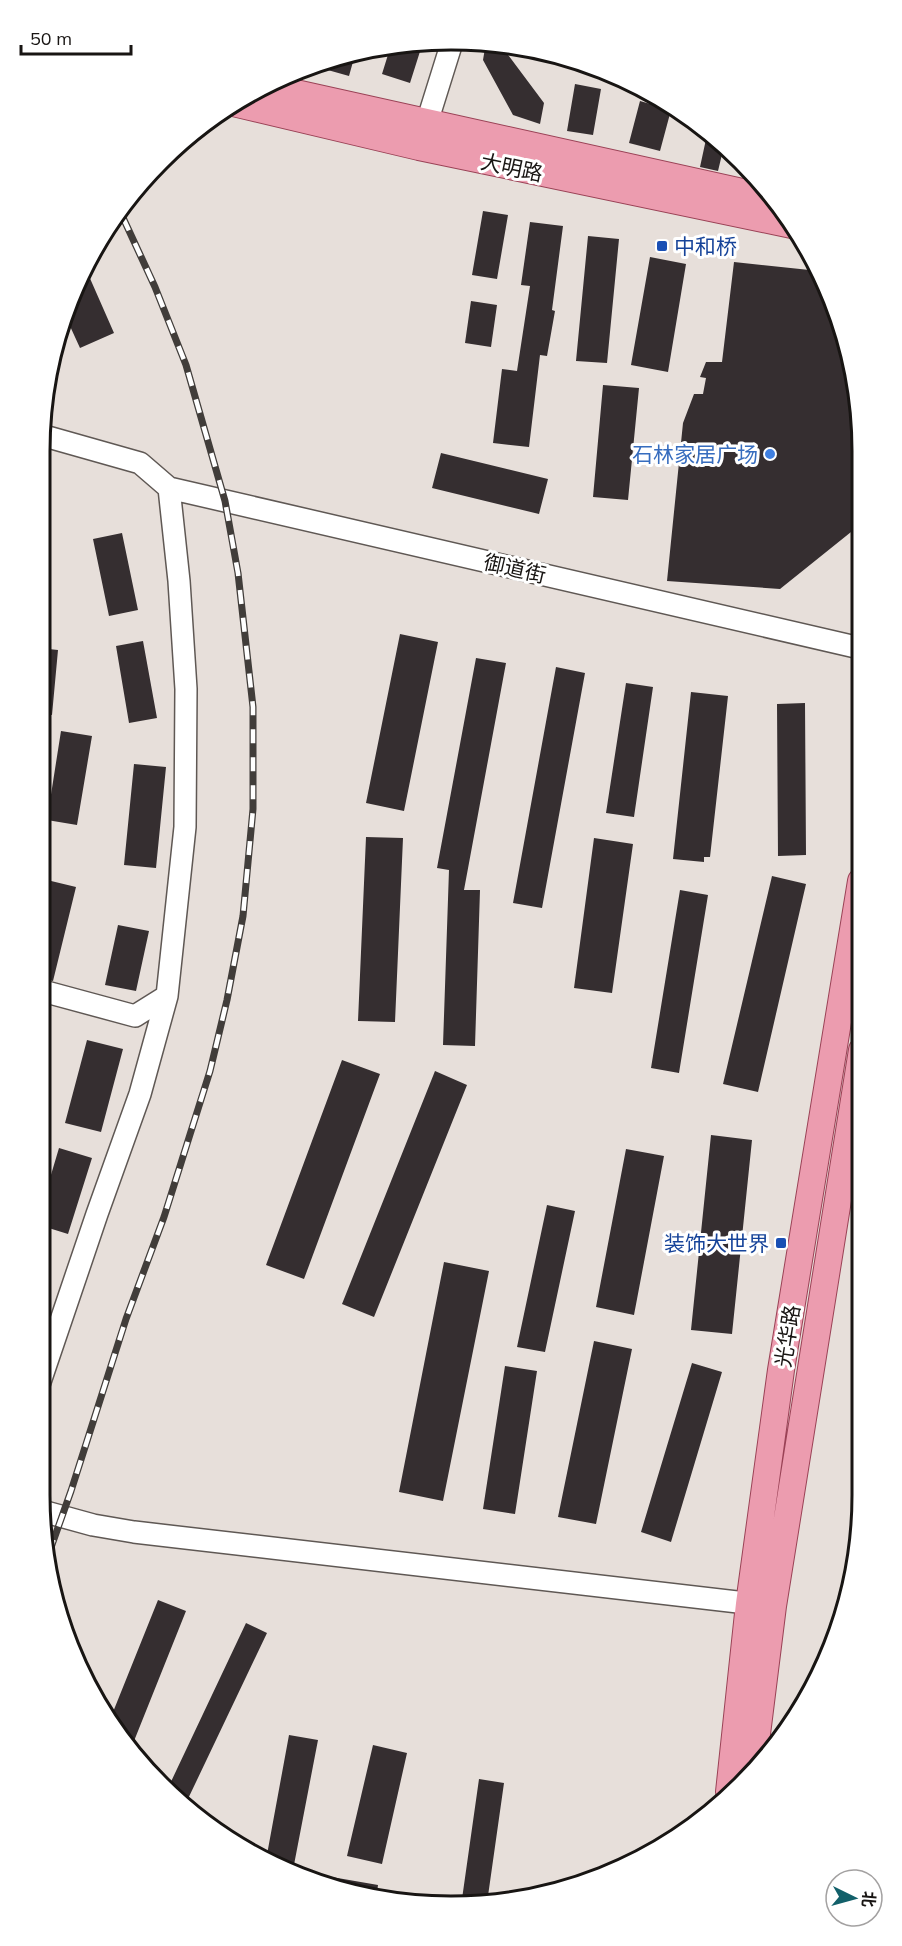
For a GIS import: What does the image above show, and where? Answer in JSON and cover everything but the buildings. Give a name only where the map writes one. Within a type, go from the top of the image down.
[{"type":"main road","name":"大明路","points":[[277,89],[761,196]]},
{"type":"main road","name":"大明路","points":[[245,106],[419,147],[781,223]]},
{"type":"main road","name":"光华路","points":[[753,1760],[761,1605],[781,1370],[852,936]]},
{"type":"main road","name":"光华路","points":[[730,1783],[852,1105]]},
{"type":"street","points":[[419,147],[450,50]]},
{"type":"street","points":[[50,438],[140,463],[169,488],[179,581],[186,689],[185,827],[167,996],[140,1094],[50,1352]]},
{"type":"street","name":"御道街","points":[[169,488],[852,646]]},
{"type":"street","points":[[50,993],[135,1016],[167,996]]},
{"type":"street","points":[[50,1513],[93,1525],[134,1532],[761,1605]]},
{"type":"railway","points":[[53,1543],[126,1319],[164,1217],[210,1071],[227,1000],[243,916],[253,809],[253,707],[238,573],[225,501],[186,365],[155,287],[124,219]]},
{"type":"place","name":"中和桥","points":[[662,246]]},
{"type":"place","name":"石林家居广场","points":[[770,454]]},
{"type":"place","name":"装饰大世界","points":[[781,1243]]}]
